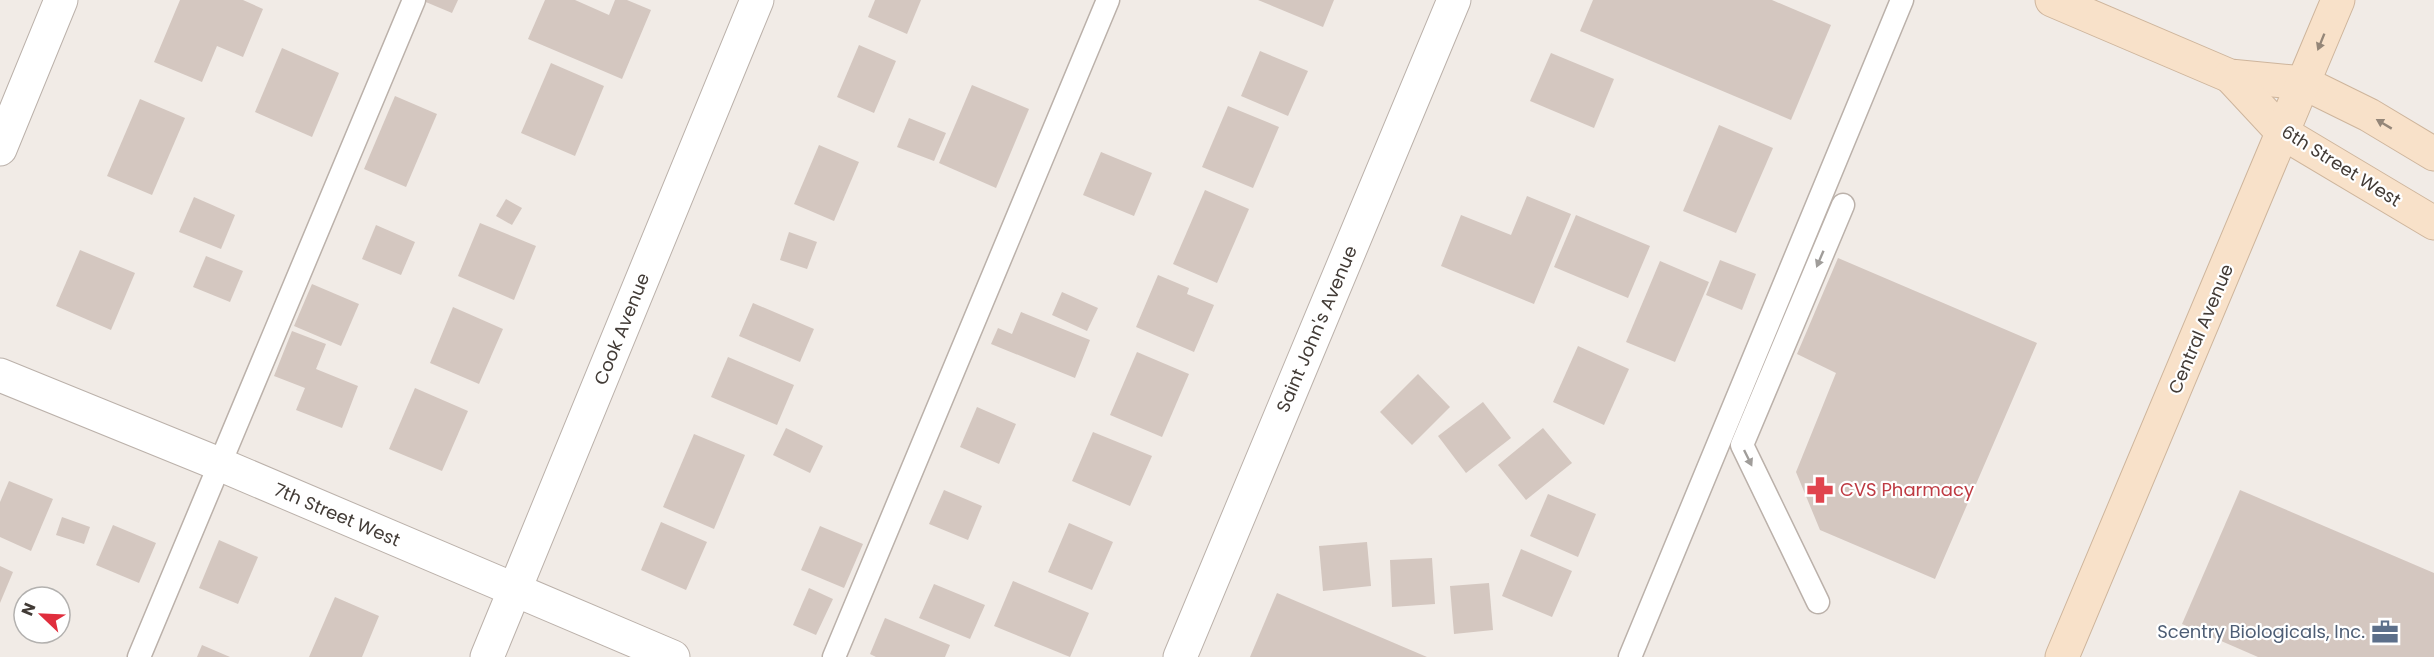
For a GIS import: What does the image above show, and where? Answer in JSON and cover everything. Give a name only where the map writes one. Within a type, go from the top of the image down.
[{"type":"main road","name":"6th Street West","points":[[2052,0],[2230,76],[2304,83],[2369,115],[2434,154]]},
{"type":"main road","name":"Central Avenue","points":[[2062,657],[2338,0]]},
{"type":"main road","name":"6th Street West","points":[[2230,76],[2283,133],[2434,223]]},
{"type":"street","points":[[0,149],[62,0]]},
{"type":"street","name":"Cook Avenue","points":[[487,657],[757,0]]},
{"type":"street","name":"Saint John's Avenue","points":[[1180,657],[1454,0]]},
{"type":"street","name":"7th Street West","points":[[0,375],[219,464],[673,657]]},
{"type":"lane","points":[[139,657],[414,0]]},
{"type":"lane","points":[[834,657],[1108,0]]},
{"type":"lane","points":[[1630,657],[1902,0]]},
{"type":"lane","points":[[1818,602],[1742,445],[1843,205]]},
{"type":"building","points":[[180,0],[243,0],[263,9],[243,57],[217,46],[202,82],[154,62]]},
{"type":"building","points":[[421,0],[458,0],[452,13]]},
{"type":"building","points":[[545,0],[575,0],[609,15],[615,0],[627,0],[651,10],[622,79],[528,39]]},
{"type":"building","points":[[875,0],[921,0],[907,34],[868,17]]},
{"type":"building","points":[[1258,0],[1334,0],[1323,27]]},
{"type":"building","points":[[1593,0],[1772,0],[1831,25],[1791,120],[1580,31]]},
{"type":"building","points":[[859,45],[896,61],[874,113],[837,97]]},
{"type":"building","points":[[282,48],[339,73],[312,137],[255,112]]},
{"type":"building","points":[[1260,51],[1308,71],[1288,116],[1241,96]]},
{"type":"building","points":[[1551,53],[1614,79],[1594,128],[1530,101]]},
{"type":"building","points":[[551,63],[604,86],[575,156],[521,133]]},
{"type":"building","points":[[972,85],[1029,109],[996,188],[939,163]]},
{"type":"building","points":[[395,96],[437,114],[406,187],[364,169]]},
{"type":"building","points":[[140,99],[185,118],[152,195],[107,176]]},
{"type":"building","points":[[1228,106],[1279,127],[1253,188],[1202,167]]},
{"type":"building","points":[[909,118],[946,133],[934,161],[897,147]]},
{"type":"building","points":[[1719,125],[1773,148],[1736,233],[1683,211]]},
{"type":"building","points":[[819,145],[859,162],[834,221],[794,204]]},
{"type":"building","points":[[1101,152],[1152,173],[1134,216],[1083,195]]},
{"type":"building","points":[[1205,190],[1249,209],[1217,283],[1173,264]]},
{"type":"building","points":[[1527,196],[1571,214],[1534,304],[1441,266],[1461,215],[1511,235]]},
{"type":"building","points":[[194,197],[235,215],[221,249],[179,232]]},
{"type":"building","points":[[506,199],[522,208],[512,225],[496,216]]},
{"type":"building","points":[[1576,215],[1650,246],[1628,298],[1554,267]]},
{"type":"building","points":[[480,223],[536,246],[514,300],[458,276]]},
{"type":"building","points":[[376,225],[415,242],[401,275],[362,259]]},
{"type":"building","points":[[789,232],[817,242],[807,269],[780,260]]},
{"type":"building","points":[[80,250],[135,273],[111,330],[56,306]]},
{"type":"building","points":[[206,256],[243,271],[230,302],[193,287]]},
{"type":"building","name":"CVS Pharmacy","points":[[1838,258],[2037,343],[1935,579],[1820,530],[1796,472],[1836,373],[1797,354]]},
{"type":"building","points":[[1720,260],[1756,274],[1742,310],[1706,295]]},
{"type":"building","points":[[1660,261],[1709,282],[1675,362],[1626,342]]},
{"type":"building","points":[[1158,275],[1189,288],[1187,294],[1214,305],[1194,352],[1136,327]]},
{"type":"building","points":[[312,284],[359,304],[341,346],[294,326]]},
{"type":"building","points":[[1062,292],[1098,308],[1087,331],[1052,315]]},
{"type":"building","points":[[753,303],[814,329],[800,362],[739,336]]},
{"type":"building","points":[[453,307],[503,329],[479,384],[430,363]]},
{"type":"building","points":[[1021,312],[1090,340],[1075,378],[991,344],[998,328],[1012,334]]},
{"type":"building","points":[[292,331],[326,344],[316,369],[358,386],[342,428],[296,410],[305,388],[274,376]]},
{"type":"building","points":[[1578,346],[1629,369],[1604,425],[1553,402]]},
{"type":"building","points":[[1137,352],[1189,374],[1162,437],[1110,415]]},
{"type":"building","points":[[728,357],[794,385],[777,425],[711,397]]},
{"type":"building","points":[[1418,374],[1450,407],[1412,445],[1380,412]]},
{"type":"building","points":[[415,388],[468,411],[442,471],[389,449]]},
{"type":"building","points":[[1483,402],[1511,438],[1466,473],[1438,436]]},
{"type":"building","points":[[977,407],[1016,424],[999,464],[960,447]]},
{"type":"building","points":[[786,428],[823,446],[810,473],[773,455]]},
{"type":"building","points":[[1543,428],[1572,463],[1526,500],[1498,465]]},
{"type":"building","points":[[1093,432],[1152,456],[1130,506],[1072,481]]},
{"type":"building","points":[[694,434],[745,455],[714,529],[663,507]]},
{"type":"building","points":[[9,481],[53,499],[31,551],[0,537],[0,502]]},
{"type":"building","points":[[944,490],[982,506],[968,540],[929,524]]},
{"type":"building","points":[[2240,490],[2434,573],[2434,657],[2258,657],[2182,624]]},
{"type":"building","points":[[1548,494],[1596,514],[1578,557],[1530,536]]},
{"type":"building","points":[[62,517],[90,527],[84,544],[56,535]]},
{"type":"building","points":[[661,522],[707,542],[686,590],[641,570]]},
{"type":"building","points":[[1069,523],[1113,542],[1092,590],[1048,572]]},
{"type":"building","points":[[113,525],[156,543],[139,583],[96,565]]},
{"type":"building","points":[[820,526],[863,544],[844,588],[801,570]]},
{"type":"building","points":[[219,540],[258,557],[238,604],[199,588]]},
{"type":"building","points":[[1367,542],[1371,586],[1323,591],[1319,546]]},
{"type":"building","points":[[1521,549],[1572,571],[1552,617],[1502,596]]},
{"type":"building","points":[[1432,558],[1435,604],[1392,607],[1390,560]]},
{"type":"building","points":[[0,566],[13,572],[0,603]]},
{"type":"building","points":[[1013,581],[1089,613],[1070,657],[994,626]]},
{"type":"building","points":[[1489,583],[1493,630],[1454,634],[1450,586]]},
{"type":"building","points":[[934,584],[985,605],[970,639],[919,618]]},
{"type":"building","points":[[809,588],[833,599],[816,635],[793,625]]},
{"type":"building","points":[[1277,593],[1427,657],[1250,657]]},
{"type":"building","points":[[335,597],[379,616],[362,657],[309,657]]},
{"type":"building","points":[[885,618],[950,645],[945,657],[876,657],[870,654]]},
{"type":"building","points":[[202,645],[230,657],[197,657]]},
{"type":"place","name":"CVS Pharmacy","points":[[1820,490]]},
{"type":"place","name":"Scentry Biologicals, Inc.","points":[[2385,632]]}]
